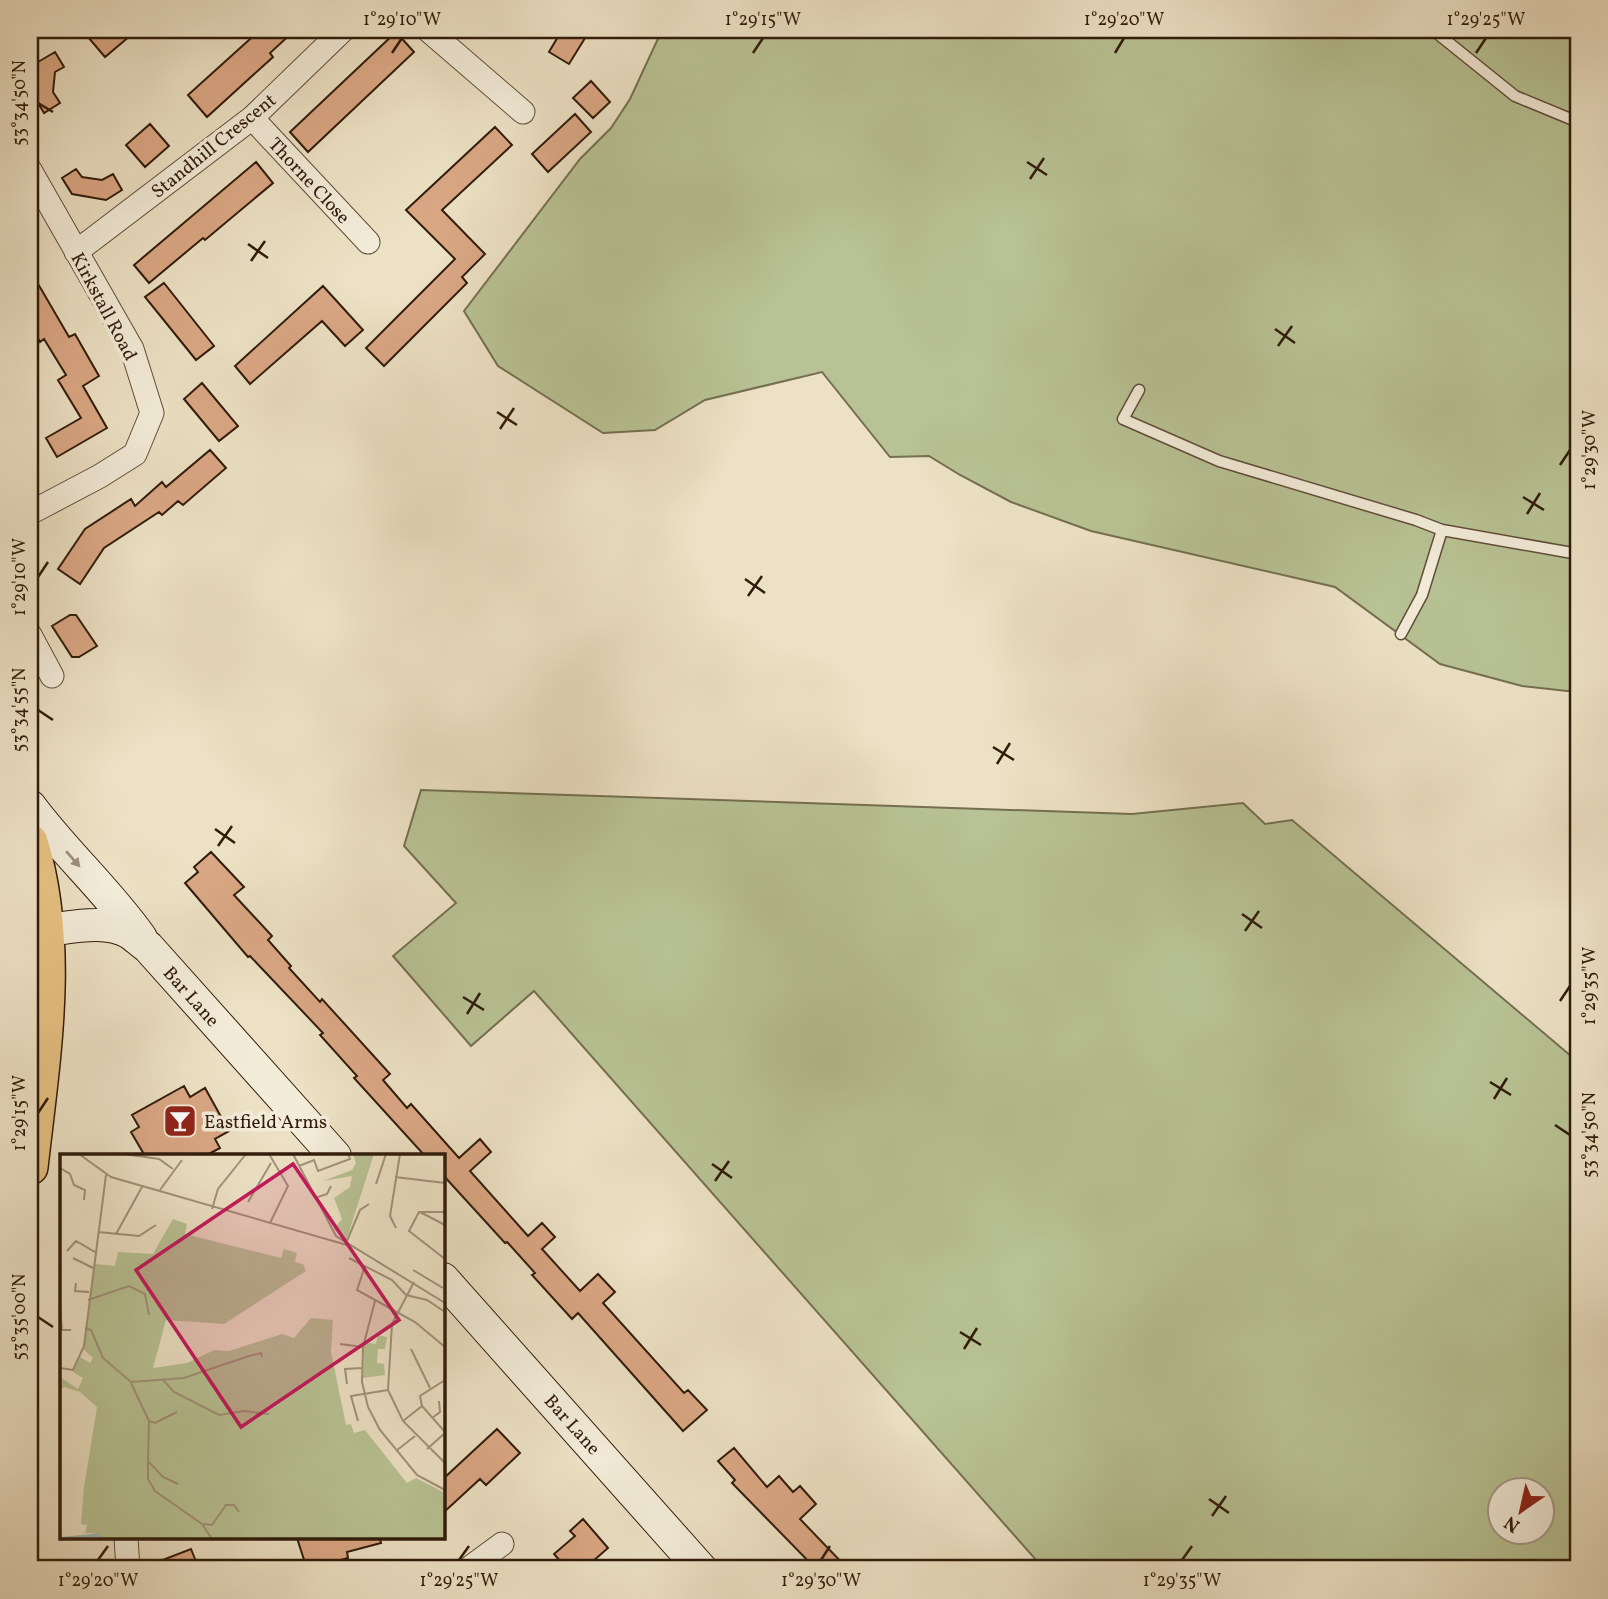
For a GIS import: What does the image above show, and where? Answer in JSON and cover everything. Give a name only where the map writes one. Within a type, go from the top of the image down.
[{"type":"main road","points":[[30,806],[72,858],[126,916],[148,947]]},
{"type":"main road","points":[[30,842],[47,930],[42,1062],[30,1167]]},
{"type":"main road","name":"Bar Lane","points":[[47,930],[78,926],[114,927],[130,933],[148,947],[333,1154]]},
{"type":"main road","name":"Bar Lane","points":[[446,1289],[701,1569]]},
{"type":"street","name":"Standhill Crescent","points":[[76,252],[252,118],[343,30]]},
{"type":"street","points":[[428,30],[523,111]]},
{"type":"street","name":"Thorne Close","points":[[252,118],[368,242]]},
{"type":"street","name":"Kirkstall Road","points":[[30,170],[132,349],[152,413],[135,454],[30,513]]},
{"type":"street","points":[[30,635],[52,676]]},
{"type":"street","points":[[126,1540],[128,1569]]},
{"type":"street","points":[[468,1569],[502,1544]]},
{"type":"lane","points":[[1433,30],[1515,96],[1578,122]]},
{"type":"lane","points":[[1139,390],[1123,419],[1219,461],[1442,530],[1578,554]]},
{"type":"lane","points":[[1401,634],[1422,595],[1442,530]]},
{"type":"green space","points":[[662,30],[1578,30],[1578,690],[1522,686],[1440,664],[1335,587],[1091,531],[1011,502],[929,456],[890,457],[822,372],[705,400],[655,430],[603,433],[498,366],[464,311],[580,159],[611,128],[630,99]]},
{"type":"green space","points":[[421,790],[1132,814],[1243,803],[1265,824],[1292,820],[1578,1062],[1578,1569],[1044,1569],[534,991],[471,1046],[393,956],[456,903],[404,846]]},
{"type":"building","points":[[82,30],[137,30],[105,57]]},
{"type":"building","points":[[260,30],[295,30],[270,53],[273,57],[207,117],[188,95]]},
{"type":"building","points":[[562,30],[590,30],[569,64],[549,52]]},
{"type":"building","points":[[396,32],[414,52],[308,152],[290,132]]},
{"type":"building","points":[[55,52],[64,67],[55,72],[53,92],[60,103],[44,113],[34,96],[38,62]]},
{"type":"building","points":[[591,81],[610,102],[593,118],[573,98]]},
{"type":"building","points":[[575,114],[591,132],[548,172],[532,154]]},
{"type":"building","points":[[150,124],[169,146],[145,167],[126,145]]},
{"type":"building","points":[[495,127],[512,145],[442,210],[485,254],[462,277],[467,283],[384,366],[366,348],[455,259],[406,210]]},
{"type":"building","points":[[256,162],[273,183],[149,283],[134,265]]},
{"type":"building","points":[[76,169],[82,177],[102,180],[113,174],[122,190],[106,200],[72,194],[62,178]]},
{"type":"building","points":[[30,270],[69,337],[75,334],[99,376],[83,386],[107,428],[57,457],[46,438],[81,418],[58,380],[66,375],[44,339],[40,342],[30,324]]},
{"type":"building","points":[[164,283],[214,346],[196,360],[145,297]]},
{"type":"building","points":[[323,286],[363,330],[345,346],[322,321],[250,384],[235,366]]},
{"type":"building","points":[[202,383],[238,426],[219,441],[184,399]]},
{"type":"building","points":[[210,450],[226,468],[183,505],[178,501],[162,515],[159,512],[104,548],[80,584],[58,569],[85,529],[131,499],[135,506],[162,482],[166,487]]},
{"type":"building","points":[[70,615],[76,615],[97,646],[79,657],[72,657],[52,626]]},
{"type":"building","points":[[211,852],[244,887],[234,895],[272,936],[268,940],[291,966],[289,968],[320,1002],[322,999],[390,1074],[383,1080],[407,1108],[411,1104],[459,1158],[480,1139],[491,1152],[470,1171],[528,1236],[542,1223],[555,1237],[542,1249],[580,1291],[598,1274],[615,1292],[603,1303],[684,1393],[688,1390],[707,1410],[683,1431],[578,1313],[572,1319],[532,1275],[535,1273],[444,1176],[444,1154],[423,1154],[354,1078],[357,1076],[320,1035],[323,1033],[250,956],[248,957],[185,883],[198,872],[194,867]]},
{"type":"building","name":"Eastfield Arms","points":[[184,1086],[190,1097],[205,1088],[229,1131],[215,1139],[220,1148],[209,1154],[144,1154],[131,1132],[139,1127],[132,1115]]},
{"type":"building","points":[[497,1429],[520,1453],[486,1485],[480,1479],[444,1512],[444,1478]]},
{"type":"building","points":[[734,1448],[767,1487],[779,1476],[793,1492],[800,1486],[816,1504],[800,1519],[848,1569],[816,1569],[732,1483],[735,1480],[718,1461]]},
{"type":"building","points":[[583,1519],[608,1548],[584,1569],[567,1569],[554,1554],[575,1536],[570,1531]]},
{"type":"building","points":[[298,1540],[380,1540],[381,1543],[347,1552],[348,1558],[307,1569]]},
{"type":"building","points":[[191,1549],[199,1569],[142,1568]]},
{"type":"place","name":"Eastfield Arms","points":[[180,1121]]}]
